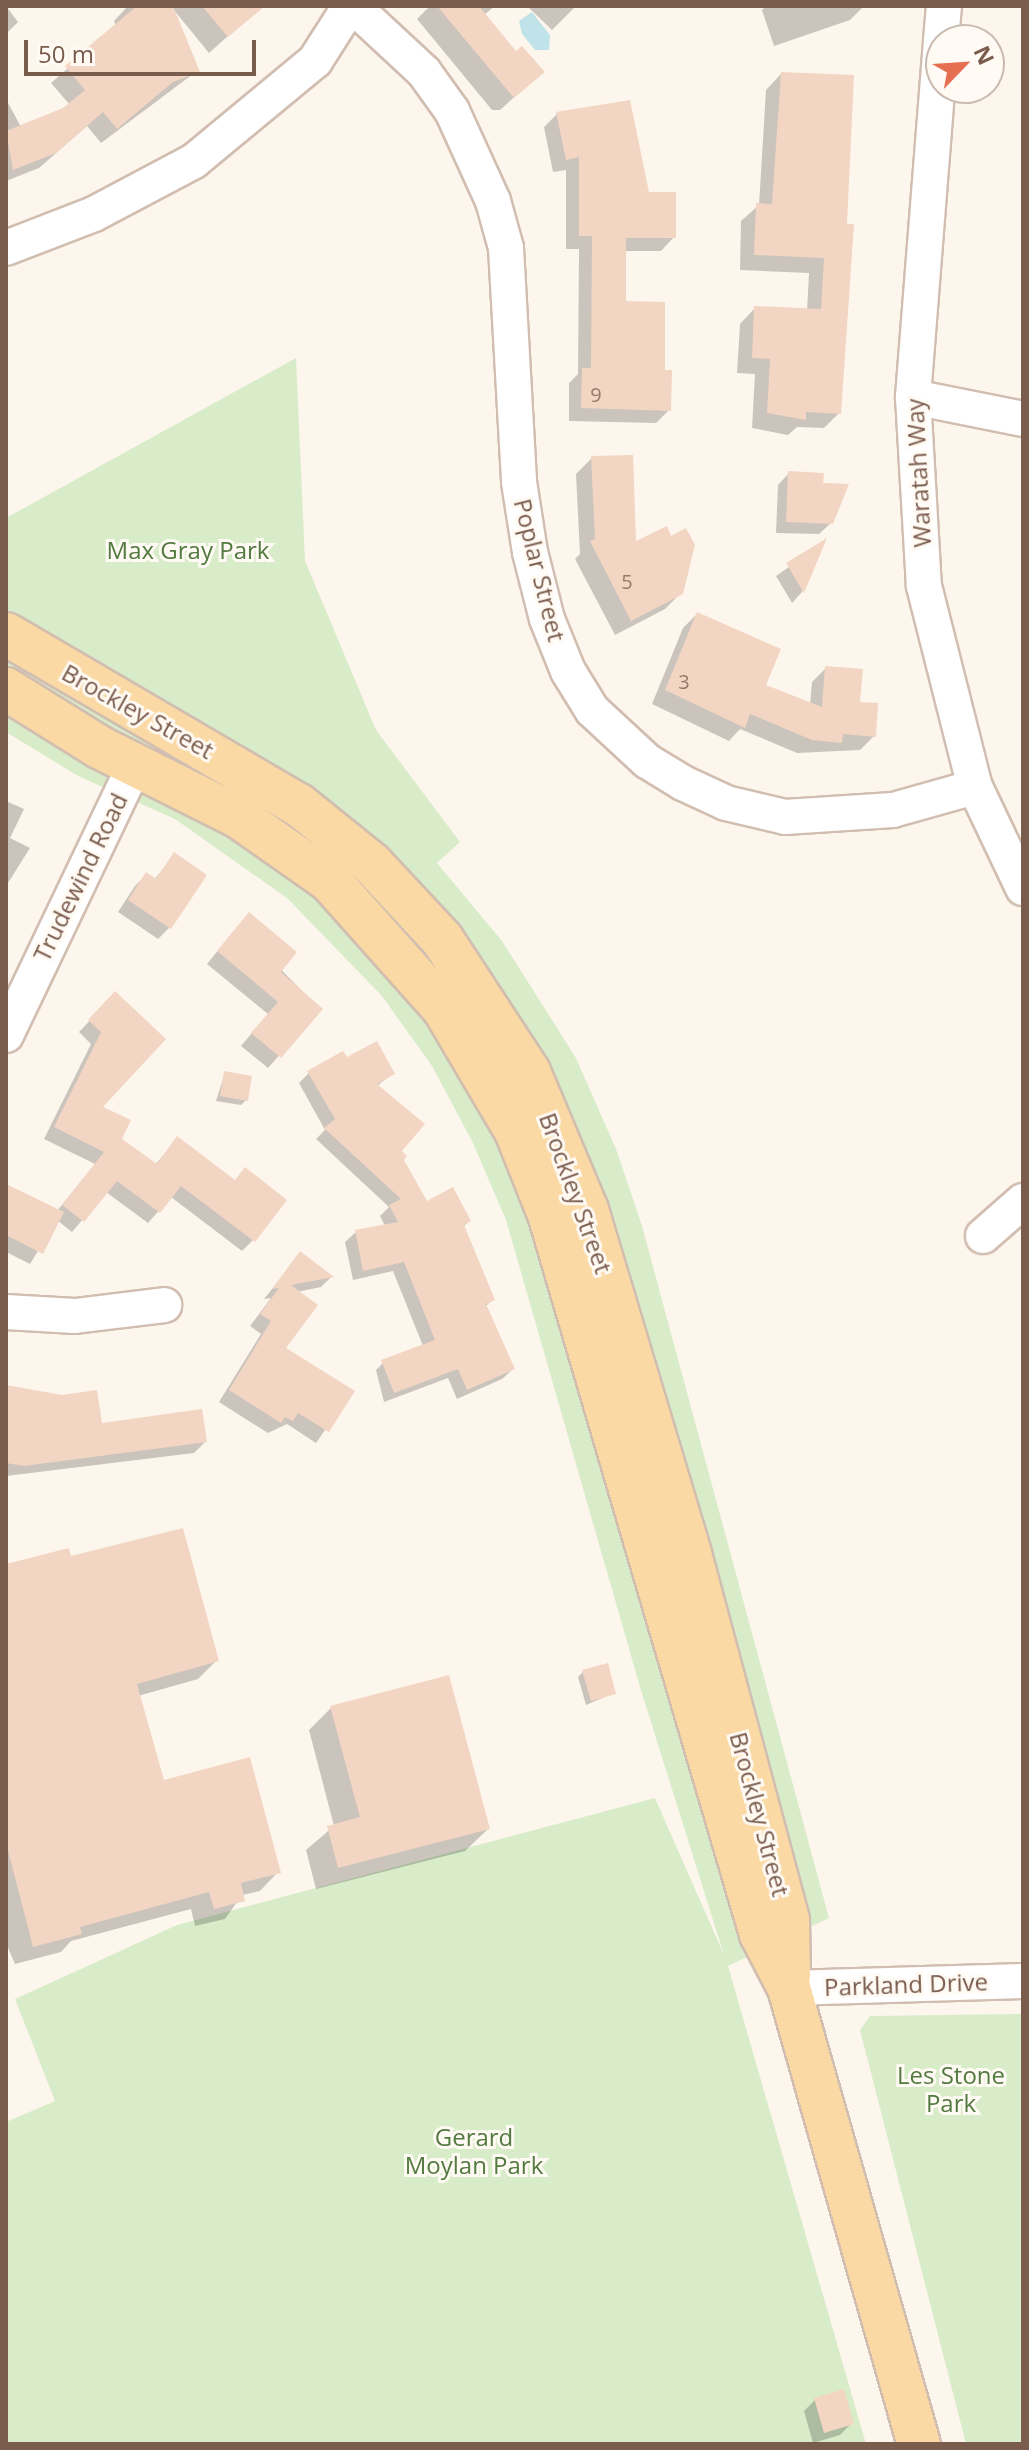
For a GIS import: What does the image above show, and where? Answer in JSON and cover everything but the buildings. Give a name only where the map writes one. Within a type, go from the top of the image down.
[{"type":"main road","name":"Brockley Street","points":[[6,634],[156,717],[299,805],[372,864],[442,939],[489,1006],[529,1072],[587,1210],[654,1502],[761,1934],[789,1988],[919,2444]]},
{"type":"main road","name":"Brockley Street","points":[[6,689],[135,764],[239,817],[330,881],[444,1009],[516,1131],[654,1502]]},
{"type":"main road","points":[[135,764],[156,717]]},
{"type":"street","points":[[6,248],[94,214],[194,161],[315,61],[352,6]]},
{"type":"street","name":"Poplar Street","points":[[352,6],[424,72],[452,111],[493,201],[506,248],[519,482],[530,552],[552,632],[568,671],[592,710],[647,761],[683,783],[726,803],[785,817],[893,810],[975,787]]},
{"type":"street","name":"Waratah Way","points":[[936,104],[913,397],[924,586],[975,787],[1023,888]]},
{"type":"street","points":[[913,397],[1023,419]]},
{"type":"street","name":"Trudewind Road","points":[[6,1035],[18,974],[135,764]]},
{"type":"street","points":[[983,1236],[1023,1201]]},
{"type":"street","points":[[6,1312],[75,1316],[164,1305]]},
{"type":"street","name":"Parkland Drive","points":[[789,1988],[1023,1981]]},
{"type":"green space","name":"Gerard Moylan Park","points":[[296,358],[305,561],[376,730],[460,842],[437,863],[502,941],[576,1058],[616,1149],[642,1226],[829,1918],[728,1966],[866,2444],[6,2444],[6,2122],[55,2101],[15,1999],[177,1925],[655,1798],[724,1955],[640,1687],[506,1220],[472,1141],[432,1066],[382,996],[287,898],[175,819],[78,776],[6,732],[6,518]]},
{"type":"green space","name":"Les Stone Park","points":[[1023,2014],[1023,2444],[966,2444],[860,2030],[870,2016]]},
{"type":"water","points":[[532,12],[550,35],[549,50],[535,50],[522,34],[519,21]]},
{"type":"park label","name":"Max Gray Park","points":[[188,550]]}]
